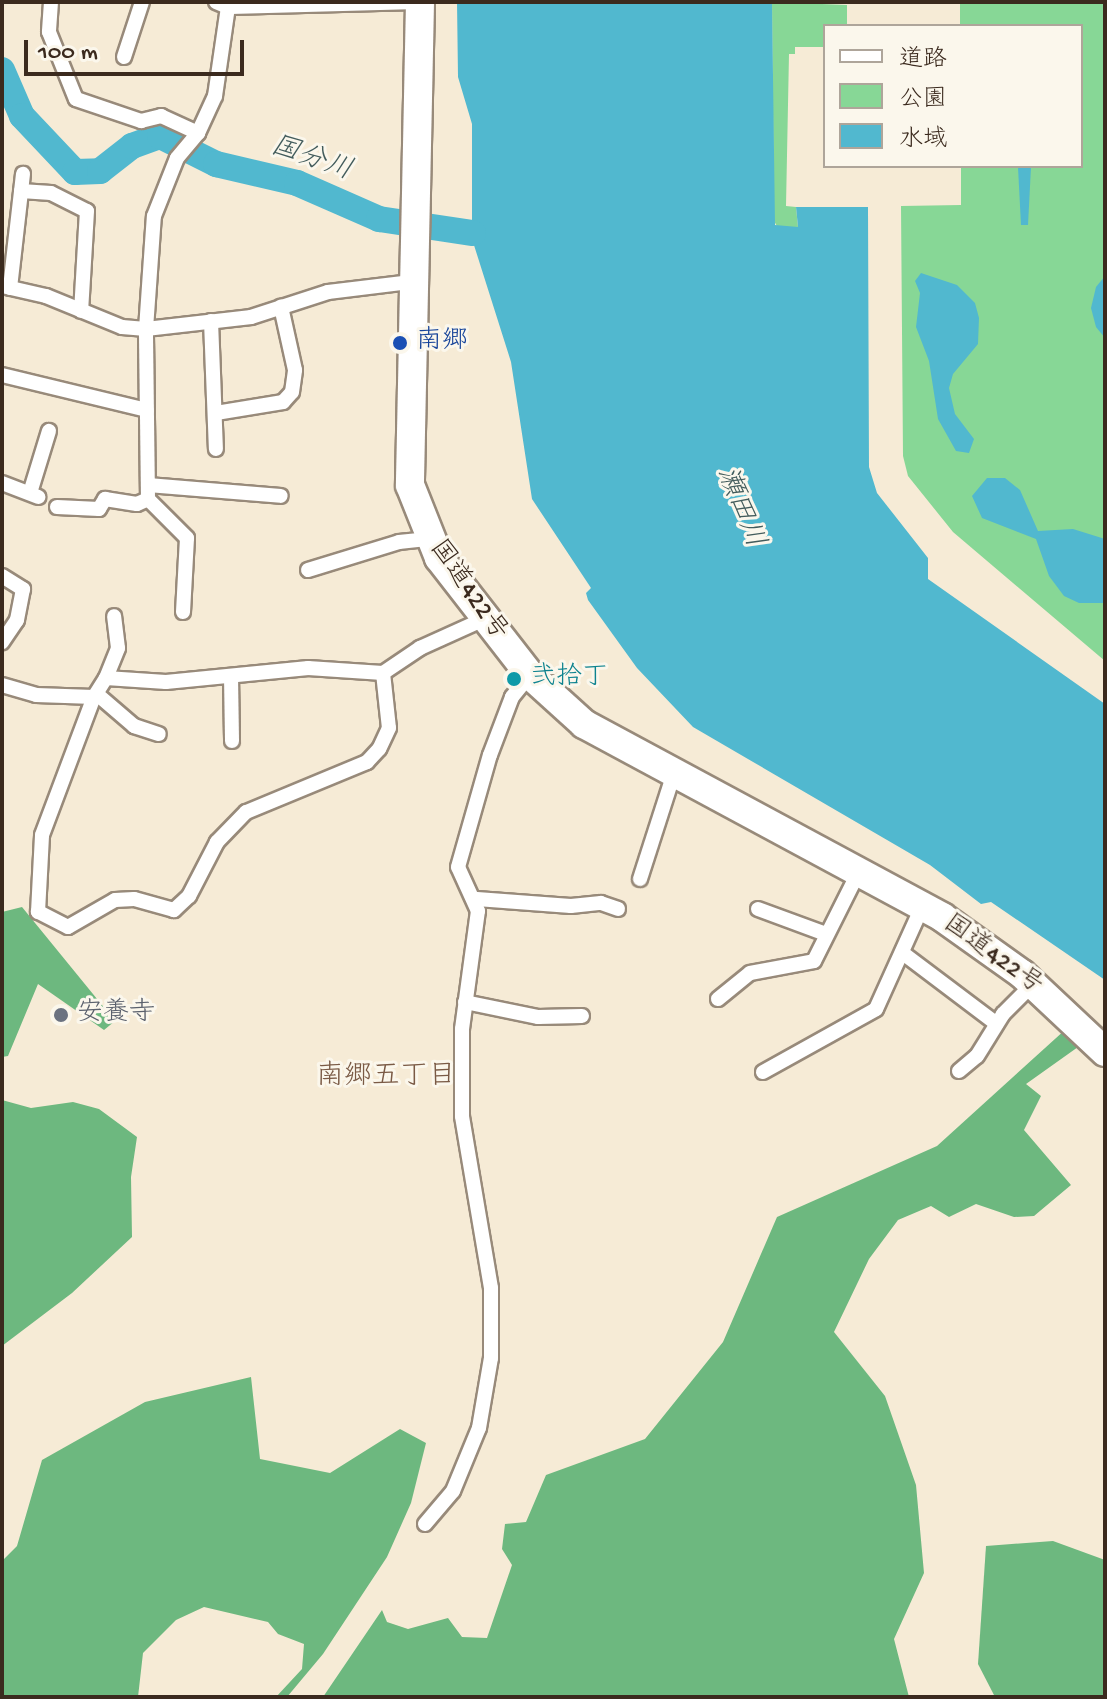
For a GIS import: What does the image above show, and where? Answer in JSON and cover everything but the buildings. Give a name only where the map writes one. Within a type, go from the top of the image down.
[{"type":"highway","name":"国道422号","points":[[420,2],[412,228],[410,485],[429,539],[482,620],[530,675],[584,724],[922,907],[1033,984],[1105,1052]]},
{"type":"street","points":[[51,2],[49,32],[76,99],[141,121],[161,116],[195,137]]},
{"type":"street","points":[[124,57],[142,2]]},
{"type":"street","points":[[183,612],[187,538],[148,492],[146,329],[154,216],[177,158],[195,137],[215,96],[222,4],[420,2]]},
{"type":"street","points":[[23,174],[6,287],[122,327],[146,329],[211,321],[281,307],[328,292],[411,282]]},
{"type":"street","points":[[21,191],[51,193],[87,211],[81,311]]},
{"type":"street","points":[[216,413],[283,402],[292,392],[295,370],[281,307]]},
{"type":"street","points":[[211,321],[216,449]]},
{"type":"street","points":[[2,375],[147,410]]},
{"type":"street","points":[[2,483],[34,495],[49,431]]},
{"type":"street","points":[[57,507],[99,509],[105,499],[137,504],[148,492],[281,496]]},
{"type":"street","points":[[308,570],[399,542],[429,539]]},
{"type":"street","points":[[2,576],[23,593],[17,620],[2,642]]},
{"type":"street","points":[[114,616],[118,648],[96,696],[38,853],[38,912],[68,927],[115,900],[134,899],[174,910],[189,896],[217,842],[246,812],[367,762],[389,728],[383,673]]},
{"type":"street","points":[[106,678],[166,682],[308,668],[383,673],[420,648],[482,620]]},
{"type":"street","points":[[425,1524],[453,1491],[479,1428],[491,1358],[491,1288],[462,1116],[465,1002],[477,899],[458,867],[460,847],[512,697],[530,675]]},
{"type":"street","points":[[231,676],[232,741]]},
{"type":"street","points":[[2,685],[36,695],[96,696],[134,726],[159,734]]},
{"type":"street","points":[[640,879],[674,773]]},
{"type":"street","points":[[718,999],[750,973],[814,961],[858,873]]},
{"type":"street","points":[[477,899],[571,906],[601,903],[618,909]]},
{"type":"street","points":[[763,1072],[876,1009],[904,954],[922,907]]},
{"type":"street","points":[[758,909],[826,934]]},
{"type":"street","points":[[904,954],[997,1024]]},
{"type":"street","points":[[959,1071],[977,1056],[997,1024],[1033,984]]},
{"type":"street","points":[[465,1002],[538,1017],[582,1016]]},
{"type":"green space","points":[[772,2],[847,5],[847,24],[823,24],[823,47],[795,47],[795,54],[789,54],[786,206],[796,207],[798,227],[778,228],[774,221]]},
{"type":"green space","points":[[960,2],[1105,2],[1105,661],[953,532],[908,476],[903,456],[901,206],[961,205],[961,168],[1083,168],[1083,24],[960,24]]},
{"type":"green space","points":[[22,907],[115,1021],[104,1030],[38,984],[8,1056],[2,1057],[2,912]]},
{"type":"green space","points":[[1066,1029],[1079,1037],[1078,1047],[1026,1084],[1041,1096],[1024,1130],[1071,1185],[1034,1216],[1014,1217],[976,1204],[949,1217],[931,1206],[898,1220],[869,1259],[834,1332],[885,1396],[916,1485],[924,1573],[894,1639],[909,1697],[323,1697],[382,1610],[387,1622],[408,1629],[448,1618],[462,1637],[487,1638],[512,1565],[502,1549],[505,1524],[526,1522],[546,1475],[645,1439],[723,1342],[777,1217],[937,1146]]},
{"type":"green space","points":[[2,1100],[31,1108],[73,1102],[99,1109],[137,1137],[131,1177],[132,1237],[72,1293],[2,1346]]},
{"type":"green space","points":[[251,1377],[260,1459],[330,1473],[400,1429],[426,1443],[411,1503],[387,1557],[323,1654],[287,1697],[276,1697],[302,1669],[304,1644],[278,1634],[268,1622],[204,1607],[176,1620],[143,1653],[138,1697],[2,1697],[2,1561],[17,1546],[42,1460],[145,1402]]},
{"type":"green space","points":[[1053,1541],[1105,1560],[1105,1697],[995,1697],[978,1664],[986,1546]]},
{"type":"water","name":"瀬田川","points":[[457,2],[772,2],[775,225],[798,227],[796,207],[868,207],[869,467],[877,493],[928,558],[928,579],[1105,704],[1105,980],[991,902],[981,904],[930,865],[693,727],[637,668],[588,600],[586,593],[591,588],[532,499],[511,362],[473,242],[439,237],[438,222],[472,222],[472,124],[458,77]]},
{"type":"water","points":[[1018,168],[1031,168],[1028,225],[1021,225]]},
{"type":"water","points":[[921,273],[957,285],[975,303],[979,318],[978,344],[953,374],[949,388],[955,414],[974,439],[969,453],[956,451],[938,419],[929,361],[916,327],[920,293],[915,281]]},
{"type":"water","points":[[1105,276],[1105,338],[1096,327],[1091,308],[1096,287]]},
{"type":"water","points":[[987,478],[1005,478],[1020,490],[1038,531],[1073,529],[1105,539],[1105,603],[1079,603],[1064,596],[1049,576],[1036,539],[982,518],[972,496]]},
{"type":"waterway","name":"国分川","points":[[2,70],[22,116],[75,172],[100,171],[132,146],[160,136],[216,164],[297,183],[379,219],[473,233]]},
{"type":"place","name":"南郷","points":[[400,343]]},
{"type":"place","name":"弐拾丁","points":[[514,679]]},
{"type":"place","name":"安養寺","points":[[61,1015]]},
{"type":"district","name":"南郷五丁目","points":[[386,1078]]}]
